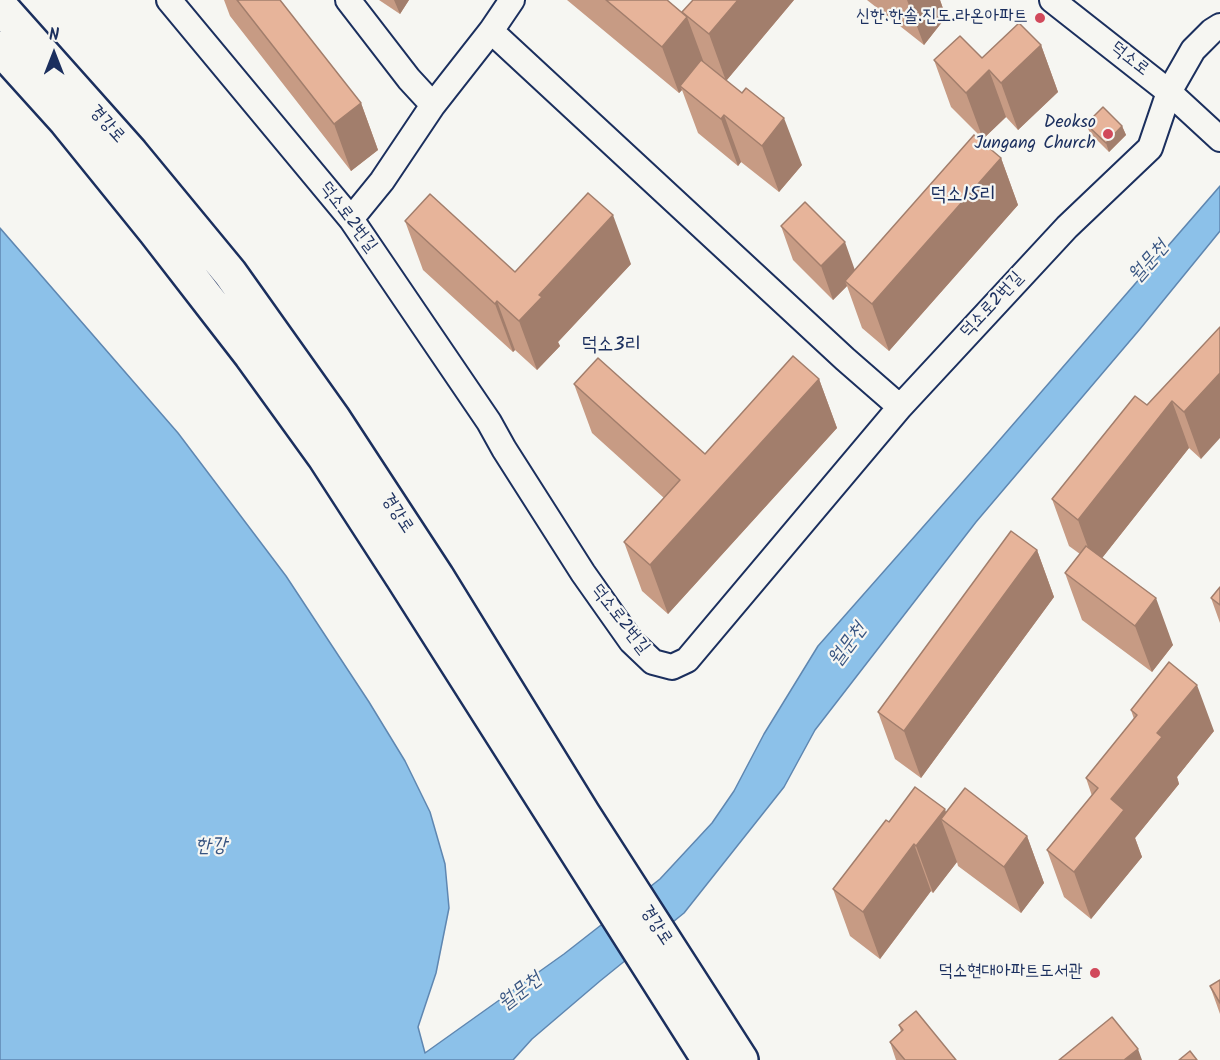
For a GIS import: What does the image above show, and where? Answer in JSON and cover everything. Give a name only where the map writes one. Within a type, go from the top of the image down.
[{"type":"main road","name":"경강로","points":[[0,6],[131,153],[222,264],[333,418],[437,577],[583,814],[741,1060]]},
{"type":"main road","name":"경강로","points":[[0,48],[66,121],[155,231],[251,355],[324,456],[709,1060]]},
{"type":"street","name":"덕소로2번길","points":[[169,0],[351,219],[489,422],[583,573],[631,641],[653,662],[672,666],[687,660],[900,406],[1067,227],[1150,148],[1169,92],[1193,50],[1220,26]]},
{"type":"street","points":[[348,0],[409,79],[433,105]]},
{"type":"street","points":[[351,219],[382,181],[433,105],[491,31],[512,0]]},
{"type":"street","name":"덕소로","points":[[1053,0],[1169,92],[1211,132]]},
{"type":"street","points":[[491,31],[845,359],[900,406]]},
{"type":"water","name":"한강","points":[[1220,186],[1220,231],[976,522],[815,730],[784,787],[684,913],[532,1039],[513,1060],[0,1060],[0,228],[178,433],[286,576],[405,761],[430,812],[445,864],[449,908],[436,973],[418,1027],[425,1053],[564,954],[660,879],[712,823],[734,791],[764,734],[818,646]]},
{"type":"building","points":[[237,0],[280,0],[361,103],[334,124]]},
{"type":"building","points":[[606,0],[667,0],[687,17],[662,47]]},
{"type":"building","points":[[693,0],[738,0],[709,34],[682,12]]},
{"type":"building","points":[[1019,23],[1041,45],[1001,83],[989,70],[966,93],[934,60],[960,36],[982,58]]},
{"type":"building","points":[[701,60],[742,93],[746,88],[784,118],[762,146],[724,115],[721,119],[680,86]]},
{"type":"building","points":[[1103,107],[1122,126],[1106,143],[1086,124]]},
{"type":"building","points":[[974,135],[1001,158],[872,304],[845,281]]},
{"type":"building","points":[[588,193],[613,215],[539,295],[542,297],[519,321],[497,301],[495,304],[405,221],[430,194],[515,272]]},
{"type":"building","points":[[805,202],[845,242],[821,266],[781,226]]},
{"type":"building","points":[[1220,327],[1220,373],[1184,412],[1172,401],[1078,520],[1052,499],[1135,396],[1147,405]]},
{"type":"building","points":[[793,356],[819,379],[650,565],[624,542],[680,480],[574,384],[598,358],[705,454]]},
{"type":"building","points":[[1011,531],[1037,550],[904,731],[878,712]]},
{"type":"building","points":[[1086,546],[1156,598],[1135,626],[1065,573]]},
{"type":"building","points":[[1220,587],[1220,605],[1211,598]]},
{"type":"building","points":[[1169,662],[1197,685],[1157,733],[1162,737],[1111,799],[1124,810],[1074,872],[1047,850],[1098,788],[1086,778],[1137,715],[1131,710]]},
{"type":"building","points":[[915,787],[945,809],[916,846],[914,844],[863,912],[833,889],[886,820],[889,822]]},
{"type":"building","points":[[965,788],[1027,836],[1004,867],[941,819]]},
{"type":"building","points":[[1220,980],[1220,1003],[1210,986]]},
{"type":"building","points":[[916,1011],[956,1060],[905,1060],[890,1042],[903,1030],[899,1025]]},
{"type":"building","points":[[1112,1017],[1138,1049],[1124,1060],[1059,1060]]},
{"type":"building","points":[[1190,1051],[1197,1060],[1179,1060]]},
{"type":"place","name":"신한.한솔.진도.라온아파트","points":[[1040,18]]},
{"type":"place","name":"Deokso Jungang Church","points":[[1108,134]]},
{"type":"place","name":"덕소현대아파트도서관","points":[[1095,973]]},
{"type":"district","name":"덕소15리","points":[[963,197]]},
{"type":"district","name":"덕소3리","points":[[611,347]]},
{"type":"water label","name":"월문천","points":[[1150,263]]},
{"type":"water label","name":"월문천","points":[[849,646]]},
{"type":"water label","name":"월문천","points":[[521,993]]}]
